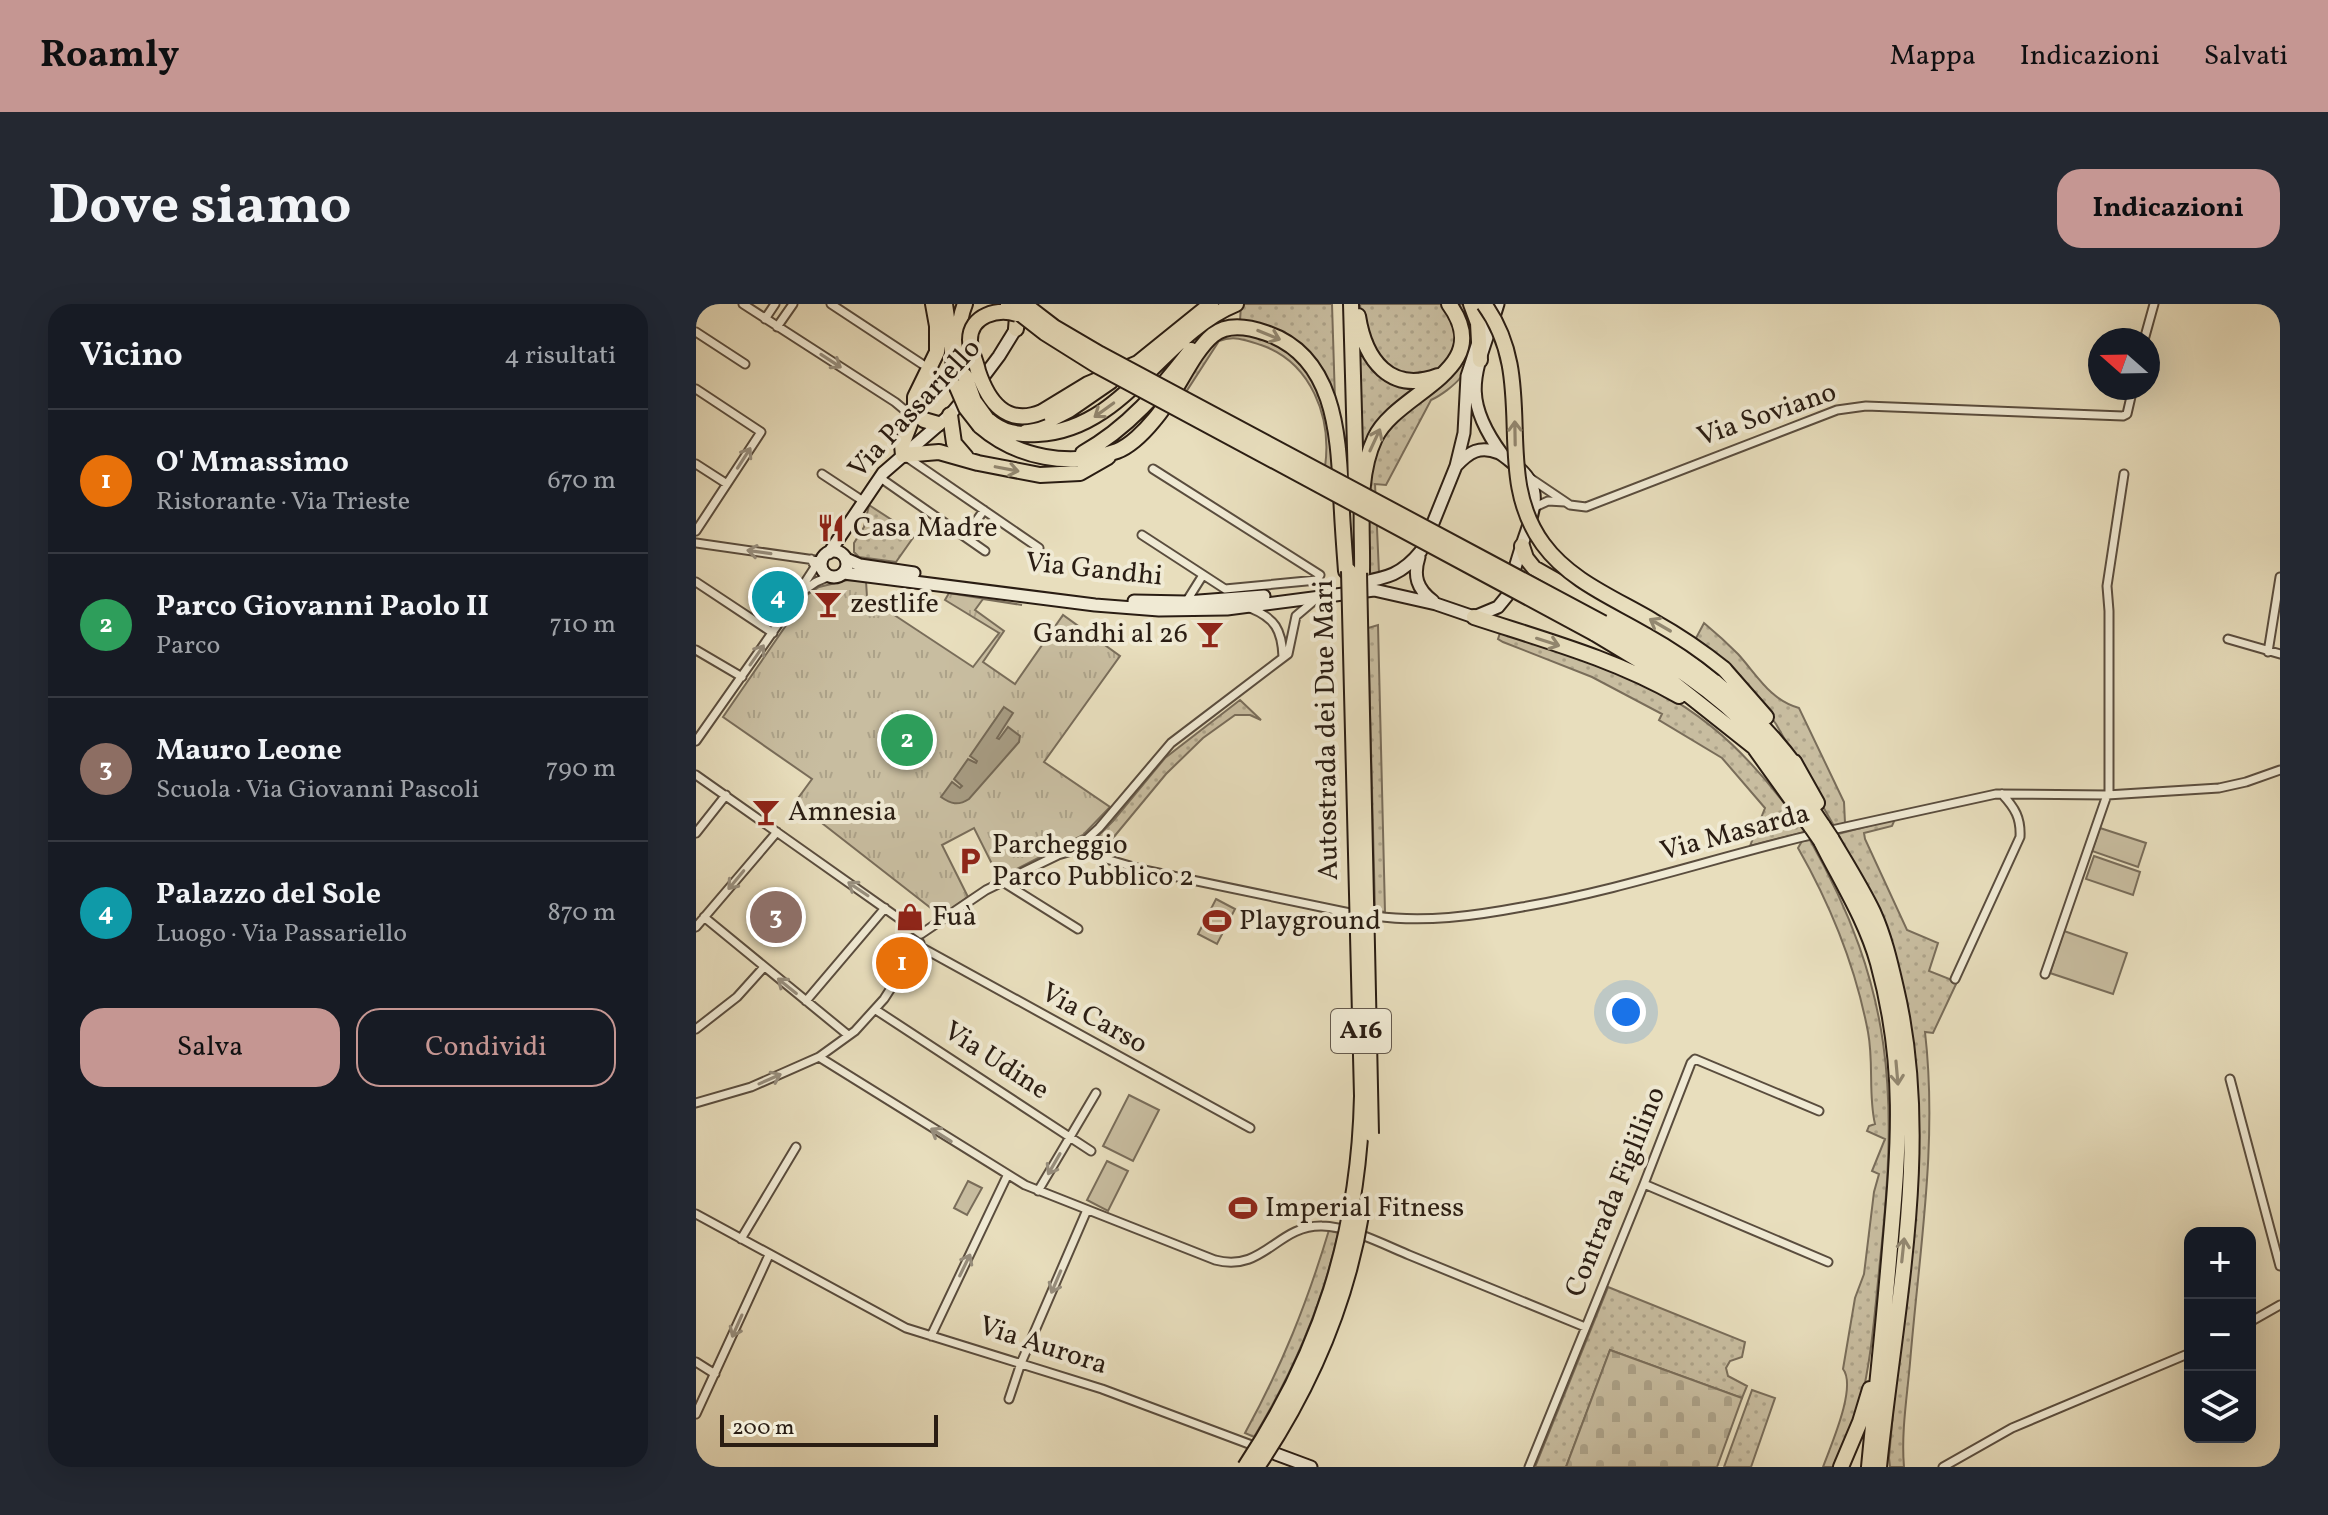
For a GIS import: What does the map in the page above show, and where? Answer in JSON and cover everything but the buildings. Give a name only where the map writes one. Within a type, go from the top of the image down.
[{"type":"highway","points":[[933,304],[937,352],[915,397],[914,414],[902,445],[903,455],[939,452],[1040,475],[1080,473],[1119,451],[1155,419],[1213,334],[1236,327],[1258,330],[1284,341],[1302,355],[1317,373],[1335,422],[1354,572]]},
{"type":"highway","points":[[945,304],[961,382],[974,401],[983,423],[1001,443],[1015,450],[1067,460],[1119,451]]},
{"type":"highway","points":[[1008,304],[1598,628],[1665,659],[1722,703],[1757,736],[1825,832]]},
{"type":"highway","points":[[1021,435],[1069,410],[1138,363],[1211,304]]},
{"type":"highway","name":"Autostrada dei Due Mari","points":[[1257,1467],[1294,1407],[1328,1333],[1352,1258],[1367,1178],[1372,1096],[1361,647],[1364,635],[1354,572],[1341,304]]},
{"type":"highway","points":[[1354,304],[1364,340],[1383,371],[1412,381],[1436,377],[1452,366]]},
{"type":"highway","name":"Autostrada dei Due Mari","points":[[1245,1467],[1286,1401],[1319,1330],[1342,1255],[1358,1176],[1362,1096],[1351,634],[1354,572],[1354,304]]},
{"type":"highway","points":[[1354,572],[1367,459],[1375,438],[1395,411],[1439,381],[1452,366],[1459,352],[1461,331],[1458,317],[1449,304]]},
{"type":"highway","points":[[1471,304],[1478,323],[1480,360]]},
{"type":"highway","points":[[1487,304],[1512,365],[1518,484],[1525,511],[1538,537],[1573,575],[1686,640],[1724,669],[1763,712],[1797,768],[1877,961],[1893,1032],[1900,1106],[1869,1467]]},
{"type":"highway","points":[[983,423],[1021,435],[1047,434],[1080,426],[1109,407],[1202,322],[1232,306]]},
{"type":"highway","points":[[1067,460],[1107,439],[1139,412],[1214,321],[1232,306]]},
{"type":"highway","points":[[961,308],[961,382]]},
{"type":"highway","points":[[1022,311],[988,314],[974,326],[971,333],[971,347],[984,388],[995,404],[1010,414],[1033,416],[1088,384],[1138,363]]},
{"type":"highway","points":[[914,414],[924,420],[944,419],[959,452],[970,461]]},
{"type":"highway","points":[[1522,546],[1534,568],[1666,644],[1716,681],[1757,717],[1797,768]]},
{"type":"highway","points":[[1474,617],[1646,677],[1722,720]]},
{"type":"highway","points":[[1598,628],[1754,747],[1859,875],[1890,959],[1907,1032],[1913,1108],[1908,1212],[1879,1467]]},
{"type":"highway","points":[[1841,1467],[1860,1422],[1882,1343]]},
{"type":"highway","points":[[1886,1467],[1890,1405],[1888,1381]]},
{"type":"street","points":[[743,304],[914,414]]},
{"type":"street","points":[[765,319],[775,304]]},
{"type":"street","points":[[777,327],[793,304]]},
{"type":"street","points":[[831,304],[922,364]]},
{"type":"street","points":[[1487,304],[1467,376],[1464,433],[1456,466],[1415,569],[1417,583],[1428,598],[1436,604],[1474,617],[1498,607],[1507,596],[1535,507],[1534,490],[1528,477]]},
{"type":"street","points":[[1498,304],[1474,380],[1477,409],[1485,431],[1503,455],[1528,477],[1565,502]]},
{"type":"street","points":[[2147,328],[2154,304]]},
{"type":"street","name":"Via Passariello","points":[[821,558],[879,477],[944,419],[991,366],[1022,311]]},
{"type":"street","points":[[696,332],[745,364]]},
{"type":"street","points":[[696,389],[761,432],[696,531]]},
{"type":"street","name":"Via Soviano","points":[[1535,507],[1548,501],[1586,507],[1837,410],[1866,406],[2112,417],[2127,414],[2130,400]]},
{"type":"street","points":[[1456,466],[1467,454],[1476,450],[1490,450],[1503,455]]},
{"type":"street","points":[[903,455],[1039,548]]},
{"type":"street","points":[[696,464],[727,484]]},
{"type":"street","points":[[1142,535],[1225,589],[1319,578],[1317,572],[1153,469]]},
{"type":"street","points":[[822,474],[862,503]]},
{"type":"street","points":[[2045,974],[2108,795],[2107,586],[2124,474]]},
{"type":"street","points":[[879,477],[985,551]]},
{"type":"street","name":"Via Passariello","points":[[844,573],[846,543],[862,503]]},
{"type":"street","points":[[965,537],[984,510]]},
{"type":"street","points":[[696,543],[821,558]]},
{"type":"street","points":[[696,741],[773,633],[821,558],[836,551],[846,558]]},
{"type":"street","name":"Via Gandhi","points":[[846,558],[871,567],[1093,597],[1186,602],[1338,587],[1390,577],[1402,572],[1421,551]]},
{"type":"street","points":[[821,558],[823,570],[830,576]]},
{"type":"street","points":[[800,593],[816,582],[844,573]]},
{"type":"street","name":"Via Gandhi","points":[[844,573],[1121,607],[1173,610],[1246,606],[1374,590],[1436,604]]},
{"type":"street","points":[[1186,602],[1203,575]]},
{"type":"street","points":[[2268,652],[2280,577]]},
{"type":"street","points":[[696,582],[773,633]]},
{"type":"street","points":[[696,1103],[751,1087],[819,1057],[855,1031],[876,1010],[919,946],[921,934],[986,890],[1058,855],[1075,850],[1105,821],[1171,743],[1275,666],[1290,649],[1296,616],[1310,602],[1323,596]]},
{"type":"street","points":[[1246,606],[1266,614],[1278,626],[1283,641],[1283,657]]},
{"type":"street","points":[[2228,639],[2280,654]]},
{"type":"street","points":[[696,650],[742,677]]},
{"type":"street","points":[[696,724],[704,729]]},
{"type":"street","name":"Via Masarda","points":[[1375,916],[1429,919],[1487,914],[1559,901],[1784,842],[2002,794],[2108,795],[2219,788],[2280,770]]},
{"type":"street","points":[[696,775],[921,934]]},
{"type":"street","points":[[1955,979],[2020,837],[2018,814],[2002,794]]},
{"type":"street","points":[[696,833],[726,795]]},
{"type":"street","points":[[696,927],[777,832]]},
{"type":"street","points":[[1075,850],[1144,870],[1350,913]]},
{"type":"street","points":[[1003,882],[1078,929]]},
{"type":"street","points":[[806,1001],[885,908]]},
{"type":"street","points":[[704,917],[848,1035]]},
{"type":"street","name":"Via Carso","points":[[919,946],[1250,1128]]},
{"type":"street","points":[[696,1029],[737,997],[764,967]]},
{"type":"street","name":"Via Udine","points":[[876,1010],[1091,1151]]},
{"type":"street","points":[[819,1057],[1007,1176],[1038,1191],[1227,1263],[1245,1262],[1298,1231],[1324,1226],[1375,1242],[1585,1327]]},
{"type":"street","name":"Contrada Figlilino","points":[[1529,1467],[1691,1063],[1695,1059],[1819,1111]]},
{"type":"street","points":[[2230,1079],[2280,1266]]},
{"type":"street","points":[[1038,1191],[1096,1093]]},
{"type":"street","points":[[741,1239],[796,1147]]},
{"type":"street","points":[[931,1336],[1007,1176]]},
{"type":"street","points":[[1644,1184],[1828,1262]]},
{"type":"street","points":[[1009,1399],[1021,1363],[1087,1210]]},
{"type":"street","name":"Via Aurora","points":[[696,1214],[896,1323],[1102,1389],[1311,1467]]},
{"type":"street","points":[[696,1414],[769,1255]]},
{"type":"street","points":[[2256,1319],[2280,1305]]},
{"type":"street","points":[[1943,1467],[2026,1422],[2184,1356]]},
{"type":"street","points":[[696,1362],[715,1374]]},
{"type":"green space","points":[[1332,304],[1335,400],[1318,370],[1240,321],[1241,305]]},
{"type":"green space","points":[[1360,304],[1443,304],[1453,319],[1455,329],[1453,347],[1445,364],[1422,376],[1389,371],[1362,327]]},
{"type":"green space","points":[[1454,304],[1467,304],[1471,319],[1464,371],[1455,384],[1431,400],[1386,485],[1375,484],[1379,573],[1366,575],[1365,484],[1375,443],[1458,362]]},
{"type":"green space","points":[[1243,330],[1297,353],[1325,401],[1337,473],[1325,467],[1325,429],[1314,394],[1293,364],[1278,353],[1240,339],[1219,341],[1186,392],[1183,390],[1209,342]]},
{"type":"green space","points":[[1358,344],[1420,387],[1387,411],[1365,445],[1361,444]]},
{"type":"green space","points":[[869,505],[915,535],[896,562],[859,557],[854,552],[854,543],[864,527]]},
{"type":"green space","points":[[848,580],[866,581],[867,597],[973,667],[999,633],[945,600],[949,593],[1022,605],[983,599],[975,610],[1004,631],[983,662],[1015,684],[1063,615],[1120,656],[1044,762],[1110,807],[1083,835],[999,878],[974,828],[942,845],[968,897],[941,916],[800,806],[796,801],[812,779],[723,717],[807,595],[819,587]]},
{"type":"green space","points":[[1704,623],[1738,654],[1772,693],[1799,708],[1844,802],[1845,823],[1834,826],[1776,724],[1755,696],[1695,640]]},
{"type":"green space","points":[[1378,625],[1385,912],[1375,910],[1368,628]]},
{"type":"green space","points":[[1500,633],[1589,658],[1624,673],[1685,707],[1736,748],[1760,773],[1805,832],[1750,846],[1765,808],[1722,758],[1659,720],[1662,714],[1592,677],[1503,642],[1498,639]]},
{"type":"green space","points":[[1240,700],[1261,720],[1250,715],[1235,715],[1203,738],[1166,774],[1108,844],[1107,850],[1113,858],[1085,849],[1113,821],[1165,758]]},
{"type":"green space","points":[[1895,819],[1892,826],[1864,833],[1865,839],[1907,930],[1938,943],[1929,971],[1957,982],[1933,1033],[1925,1032],[1928,1157],[1905,1415],[1904,1467],[1890,1467],[1889,1458],[1912,1192],[1871,896],[1838,834]]},
{"type":"green space","points":[[2100,828],[2146,843],[2138,867],[2092,851]]},
{"type":"green space","points":[[1810,840],[1838,894],[1859,945],[1874,995],[1888,1094],[1886,1201],[1870,1351],[1858,1413],[1836,1467],[1823,1467],[1845,1402],[1847,1389],[1843,1369],[1855,1298],[1864,1274],[1879,1174],[1872,1171],[1885,1139],[1867,1131],[1869,1126],[1875,1124],[1868,1032],[1840,937],[1798,848],[1802,841]]},
{"type":"green space","points":[[2094,856],[2140,872],[2133,895],[2086,879]]},
{"type":"green space","points":[[772,898],[797,919],[789,929],[764,909]]},
{"type":"green space","name":"Playground","points":[[1216,899],[1235,909],[1217,944],[1198,934]]},
{"type":"green space","points":[[2064,931],[2127,953],[2113,994],[2050,973]]},
{"type":"green space","points":[[1129,1095],[1159,1110],[1133,1161],[1103,1146]]},
{"type":"green space","points":[[1107,1161],[1128,1171],[1108,1211],[1087,1200]]},
{"type":"green space","points":[[968,1181],[982,1188],[967,1215],[954,1208]]},
{"type":"green space","points":[[1329,1230],[1338,1233],[1314,1313],[1281,1389],[1254,1437],[1245,1433],[1293,1334]]},
{"type":"green space","points":[[1608,1287],[1745,1342],[1742,1357],[1730,1361],[1726,1368],[1728,1376],[1747,1386],[1742,1398],[1610,1350],[1566,1467],[1535,1467]]},
{"type":"green space","points":[[1610,1350],[1742,1398],[1717,1467],[1566,1467]]},
{"type":"green space","points":[[1752,1390],[1775,1398],[1751,1467],[1724,1467]]},
{"type":"shaded area","points":[[1004,707],[1013,713],[997,738],[1008,727],[1020,736],[1019,742],[969,799],[955,803],[941,797],[952,782],[960,788],[962,786],[954,779],[968,759],[976,763],[970,756]]},
{"type":"place","name":"Casa Madre","points":[[831,528]]},
{"type":"place","name":"Palazzo del Sole","points":[[778,597]]},
{"type":"place","name":"zestlife","points":[[828,604]]},
{"type":"place","name":"Gandhi al 26","points":[[1210,634]]},
{"type":"place","name":"Parco Giovanni Paolo II","points":[[907,740]]},
{"type":"place","name":"Amnesia","points":[[766,812]]},
{"type":"place","name":"Parcheggio Parco Pubblico 2","points":[[970,861]]},
{"type":"place","name":"Mauro Leone","points":[[776,917]]},
{"type":"place","name":"Fuà","points":[[910,917]]},
{"type":"place","name":"Playground","points":[[1217,921]]},
{"type":"place","name":"O' Mmassimo","points":[[902,963]]},
{"type":"place","name":"Imperial Fitness","points":[[1243,1208]]}]
